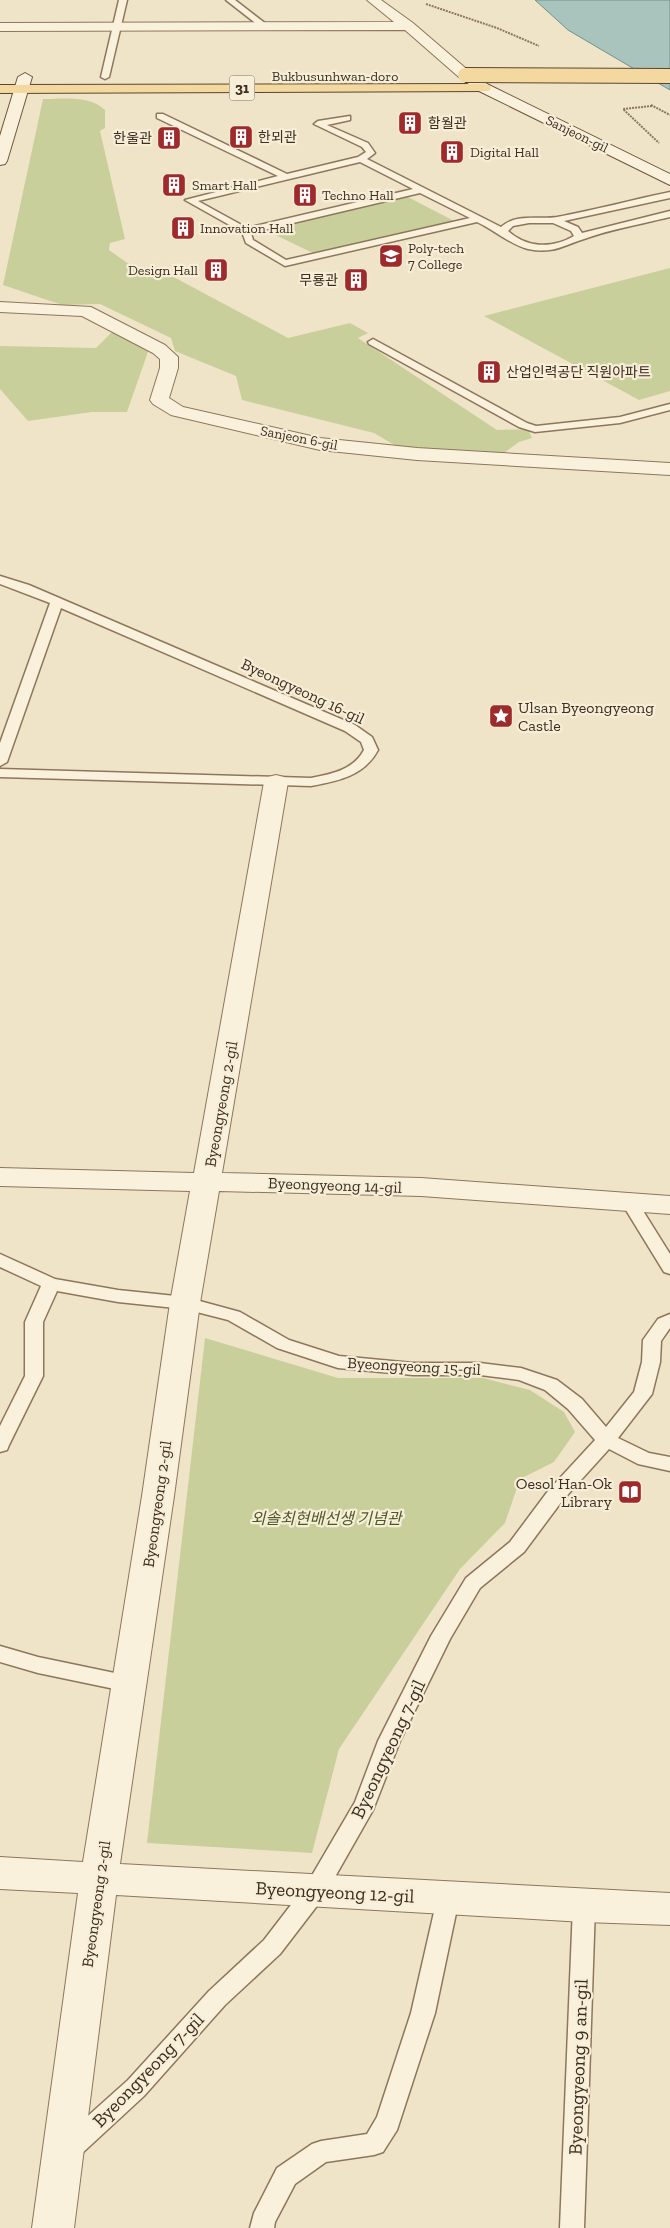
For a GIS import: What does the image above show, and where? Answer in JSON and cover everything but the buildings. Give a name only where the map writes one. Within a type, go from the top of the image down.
[{"type":"main road","name":"Bukbusunhwan-doro","points":[[0,89],[23,83],[105,77],[670,76]]},
{"type":"main road","name":"Bukbusunhwan-doro","points":[[0,77],[23,83],[670,88]]},
{"type":"street","name":"Sanjeon-gil","points":[[373,0],[408,26],[465,75],[484,88],[670,180]]},
{"type":"street","points":[[0,27],[408,26]]},
{"type":"street","points":[[1,155],[23,83]]},
{"type":"street","name":"Sanjeon 6-gil","points":[[0,307],[85,311],[159,349],[169,357],[169,368],[159,400],[177,411],[320,444],[417,454],[670,468]]},
{"type":"street","name":"Byeongyeong 2-gil","points":[[53,2228],[99,1879],[186,1303],[276,782]]},
{"type":"street","name":"Byeongyeong 14-gil","points":[[0,1177],[421,1187],[670,1205]]},
{"type":"street","name":"Byeongyeong 12-gil","points":[[0,1872],[448,1899],[670,1909]]},
{"type":"lane","points":[[105,77],[123,0]]},
{"type":"lane","points":[[230,0],[266,27]]},
{"type":"lane","points":[[160,116],[286,177]]},
{"type":"lane","points":[[347,118],[318,124],[365,145],[371,154],[361,159],[190,200],[246,231],[421,190]]},
{"type":"lane","points":[[361,159],[502,231],[509,239],[524,246],[545,248],[569,244],[579,237],[670,214]]},
{"type":"lane","points":[[502,231],[510,224],[529,220],[554,220],[670,195]]},
{"type":"lane","points":[[246,231],[249,241],[285,263],[478,219]]},
{"type":"lane","points":[[554,220],[575,230],[579,237]]},
{"type":"lane","points":[[374,342],[523,425],[534,429],[620,420],[670,407]]},
{"type":"lane","name":"Byeongyeong 16-gil","points":[[0,580],[57,602],[350,728],[367,740],[371,750],[368,759],[351,771],[330,779],[311,782],[0,773]]},
{"type":"lane","points":[[0,762],[57,602]]},
{"type":"lane","points":[[629,1202],[670,1268]]},
{"type":"lane","name":"Byeongyeong 15-gil","points":[[0,1260],[51,1284],[118,1296],[186,1303],[234,1316],[283,1344],[338,1362],[413,1369],[480,1369],[521,1374],[551,1385],[575,1404],[606,1440],[645,1459],[670,1464]]},
{"type":"lane","points":[[0,1445],[34,1376],[34,1322],[51,1284]]},
{"type":"lane","name":"Byeongyeong 7-gil","points":[[63,2154],[136,2088],[217,1998],[272,1947],[315,1891],[365,1804],[389,1740],[441,1636],[473,1583],[517,1547],[555,1496],[606,1440],[643,1394],[651,1362],[652,1340],[664,1323],[670,1320]]},
{"type":"lane","points":[[0,1654],[38,1665],[129,1684]]},
{"type":"lane","points":[[262,2228],[262,2221],[286,2176],[321,2152],[374,2144],[388,2122],[423,2013],[448,1899]]},
{"type":"lane","name":"Byeongyeong 9 an-gil","points":[[572,2228],[584,1906]]},
{"type":"path","points":[[653,106],[623,109],[663,148]]},
{"type":"green space","points":[[43,99],[84,100],[99,105],[105,110],[105,128],[100,131],[125,239],[110,243],[109,250],[136,269],[153,266],[288,338],[350,323],[368,333],[358,338],[497,430],[528,429],[532,438],[519,442],[501,455],[429,451],[396,446],[374,433],[242,400],[236,376],[175,351],[171,338],[100,304],[62,305],[3,285]]},
{"type":"green space","points":[[406,196],[456,222],[315,254],[263,229]]},
{"type":"green space","points":[[670,268],[670,391],[639,400],[484,316]]},
{"type":"green space","points":[[116,328],[150,346],[127,412],[92,412],[28,421],[0,389],[0,346],[96,348]]},
{"type":"green space","name":"외솔최현배선생 기념관","points":[[205,1338],[338,1378],[483,1378],[530,1390],[564,1412],[575,1432],[554,1462],[520,1479],[505,1523],[460,1569],[339,1749],[312,1853],[147,1843]]},
{"type":"water","points":[[535,0],[670,0],[670,90],[568,30]]},
{"type":"place","name":"함월관","points":[[410,123]]},
{"type":"place","name":"한뫼관","points":[[241,137]]},
{"type":"place","name":"한울관","points":[[169,138]]},
{"type":"place","name":"Digital Hall","points":[[452,152]]},
{"type":"place","name":"Smart Hall","points":[[174,185]]},
{"type":"place","name":"Techno Hall","points":[[305,195]]},
{"type":"place","name":"Innovation Hall","points":[[183,228]]},
{"type":"place","name":"Poly-tech 7 College","points":[[391,256]]},
{"type":"place","name":"Design Hall","points":[[216,270]]},
{"type":"place","name":"무룡관","points":[[356,280]]},
{"type":"place","name":"산업인력공단 직원아파트","points":[[489,372]]},
{"type":"place","name":"Ulsan Byeongyeong Castle","points":[[501,716]]},
{"type":"place","name":"Oesol Han-Ok Library","points":[[630,1492]]}]
